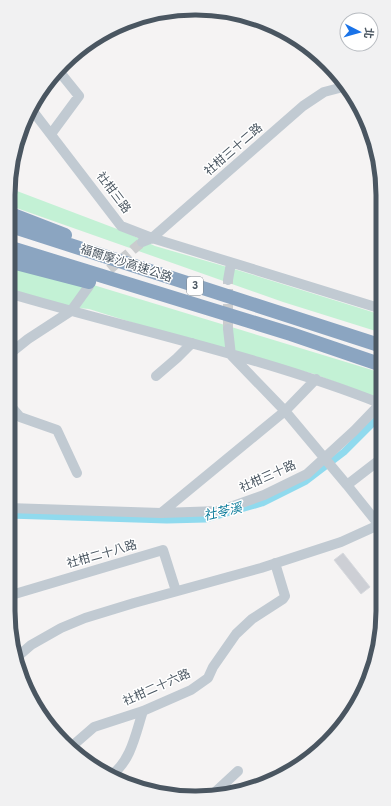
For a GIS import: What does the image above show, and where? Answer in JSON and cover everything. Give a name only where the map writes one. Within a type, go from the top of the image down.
[{"type":"highway","points":[[15,216],[215,293]]},
{"type":"highway","name":"福爾摩沙高速公路","points":[[15,227],[376,344]]},
{"type":"highway","name":"福爾摩沙高速公路","points":[[15,249],[266,327],[376,363]]},
{"type":"highway","points":[[15,263],[266,327]]},
{"type":"street","points":[[51,134],[79,96],[62,74]]},
{"type":"street","name":"社柑三十二路","points":[[147,240],[303,106],[324,92],[340,88]]},
{"type":"street","name":"社柑三路","points":[[35,114],[121,226],[147,240],[231,263],[376,307]]},
{"type":"street","points":[[228,280],[231,263]]},
{"type":"street","points":[[15,350],[71,311],[89,286]]},
{"type":"street","points":[[15,295],[192,343],[316,379],[376,401]]},
{"type":"street","points":[[228,329],[231,355],[284,411],[376,519]]},
{"type":"street","points":[[156,376],[192,343]]},
{"type":"street","points":[[161,513],[284,411],[316,379]]},
{"type":"street","name":"社柑三十路","points":[[15,508],[161,513],[219,511],[264,495],[307,474],[325,459],[376,409]]},
{"type":"street","points":[[15,411],[20,417],[57,430],[77,473]]},
{"type":"street","points":[[347,485],[376,463]]},
{"type":"street","points":[[20,654],[31,645],[61,628],[79,621],[134,603],[275,563],[341,542],[376,528]]},
{"type":"street","name":"社柑二十八路","points":[[15,594],[162,550],[176,591]]},
{"type":"street","name":"社柑二十六路","points":[[75,745],[94,727],[143,711],[191,690],[208,678],[213,667],[236,634],[252,619],[283,600],[285,596],[275,563]]},
{"type":"street","points":[[116,772],[130,750],[143,711]]},
{"type":"street","points":[[218,789],[238,771]]},
{"type":"green space","points":[[15,190],[125,232],[155,246],[376,313],[376,331],[283,302],[15,207]]},
{"type":"green space","points":[[15,264],[54,273],[376,371],[376,395],[375,397],[314,374],[224,351],[89,309],[68,307],[15,292]]},
{"type":"building","points":[[343,553],[370,587],[361,594],[334,560]]},
{"type":"waterway","name":"社苓溪","points":[[15,515],[167,520],[206,519],[262,503],[306,481],[344,452],[376,420]]},
{"type":"tunnel","points":[[98,279],[142,242]]},
{"type":"tunnel","points":[[228,280],[228,329]]}]
